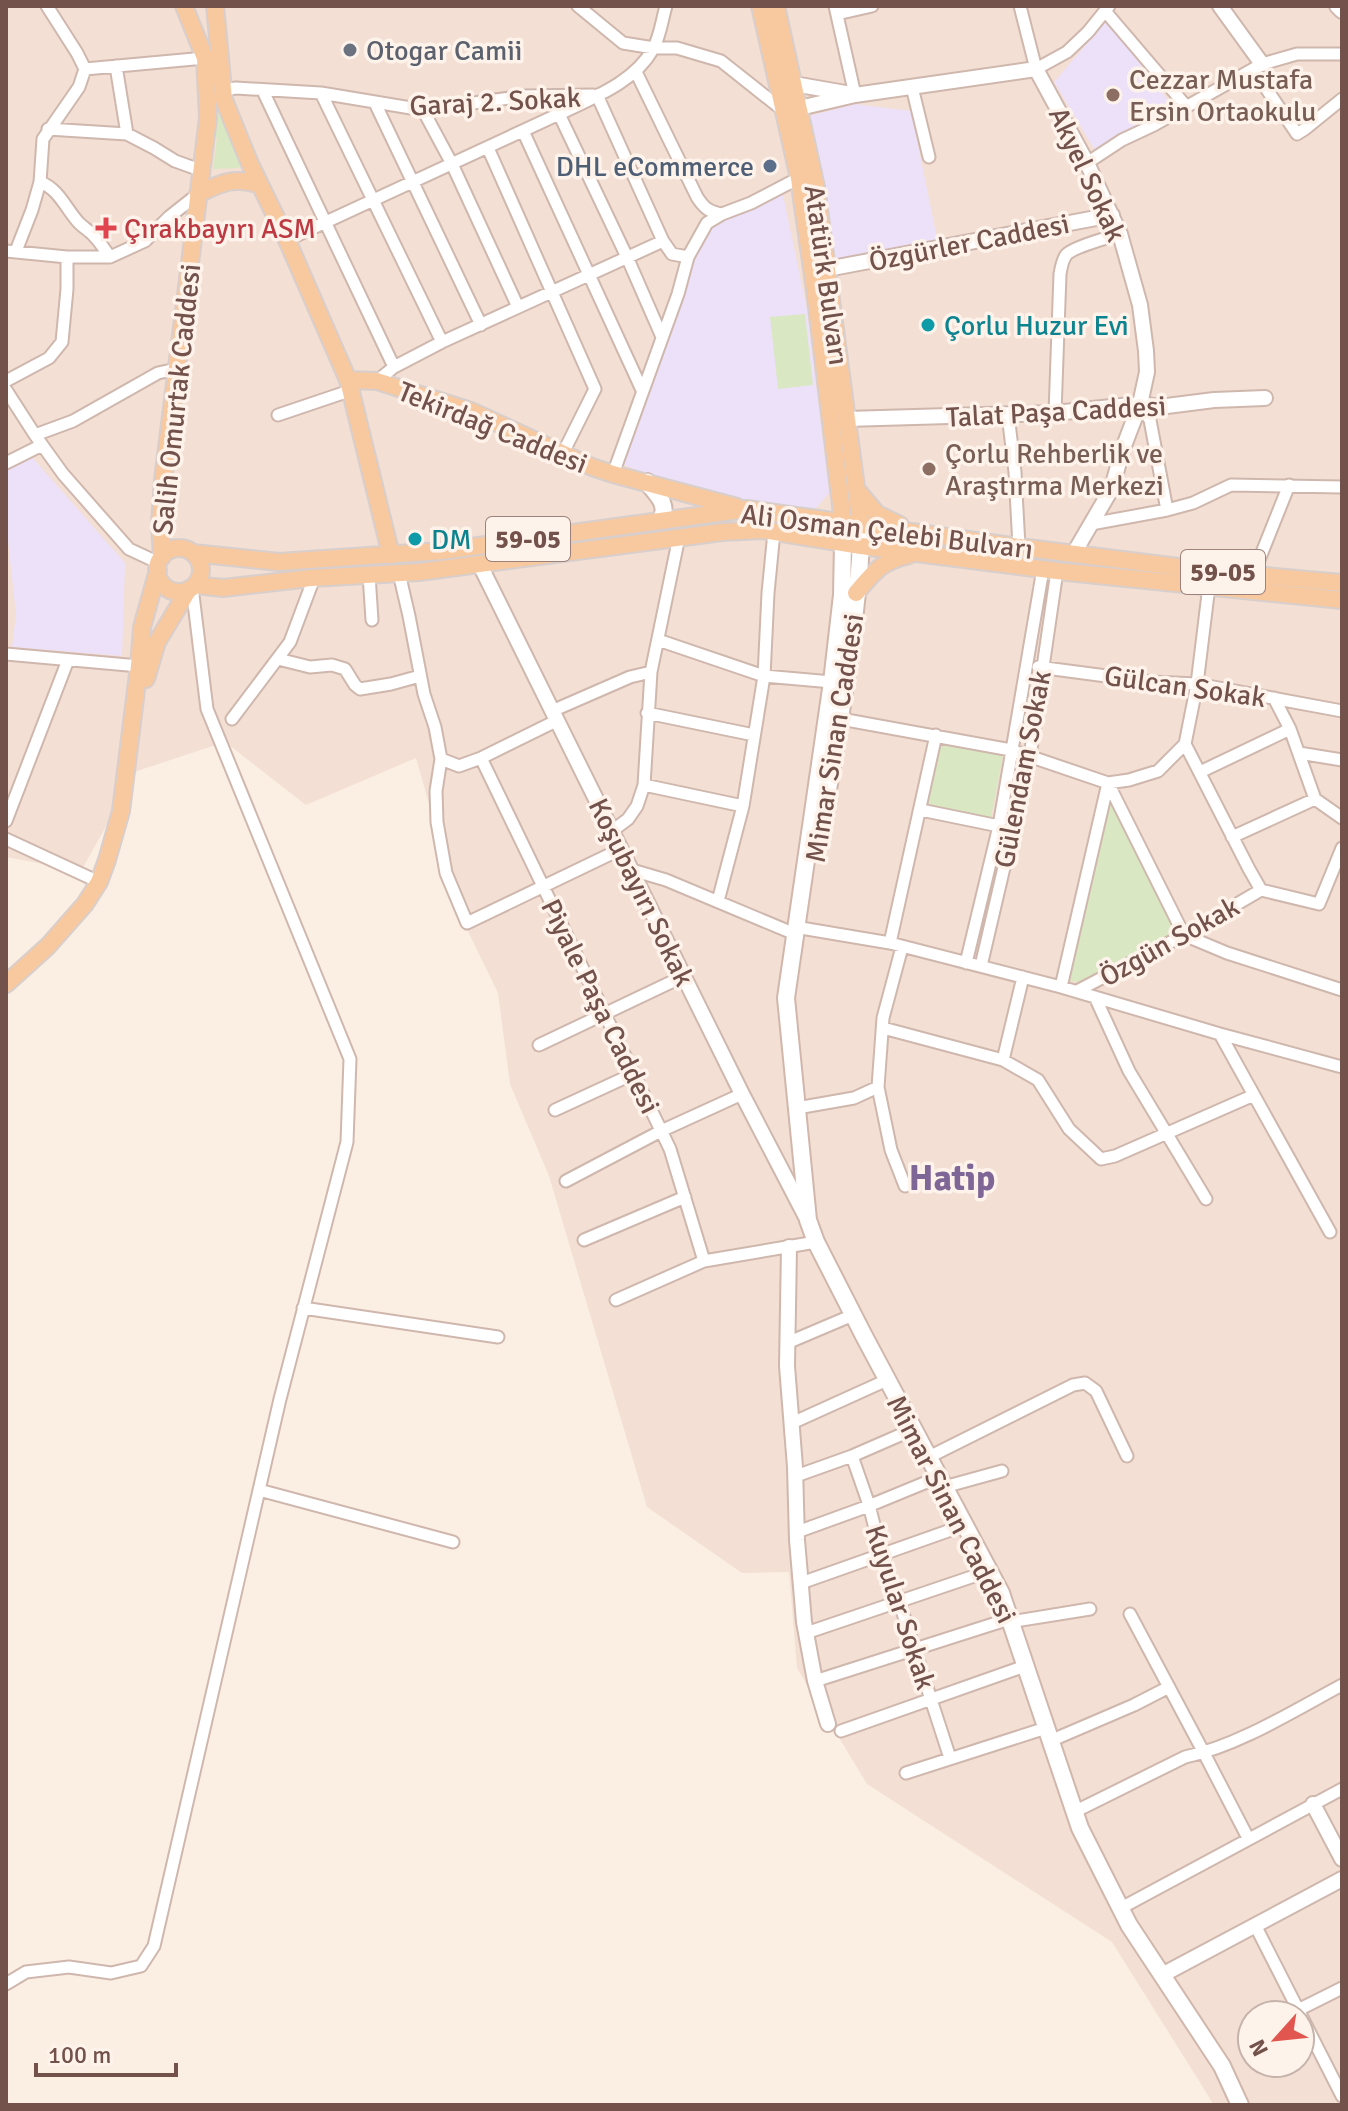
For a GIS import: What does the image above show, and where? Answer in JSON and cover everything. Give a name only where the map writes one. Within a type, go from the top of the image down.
[{"type":"main road","name":"Salih Omurtak Caddesi","points":[[131,735],[142,627],[159,563],[163,480],[208,118],[205,58],[184,6]]},
{"type":"main road","points":[[215,6],[223,88],[250,164],[350,385],[397,573]]},
{"type":"main road","name":"Atatürk Bulvarı","points":[[760,6],[787,86]]},
{"type":"main road","name":"Atatürk Bulvarı","points":[[776,6],[792,110],[816,187],[861,525],[861,546]]},
{"type":"main road","name":"Atatürk Bulvarı","points":[[792,110],[843,543]]},
{"type":"main road","points":[[200,170],[236,173],[250,164]]},
{"type":"main road","points":[[198,194],[222,182],[249,181],[260,185]]},
{"type":"main road","name":"Tekirdağ Caddesi","points":[[350,385],[377,381],[471,411],[592,467],[747,509]]},
{"type":"main road","points":[[647,482],[664,504],[665,513],[661,520]]},
{"type":"main road","points":[[856,489],[877,514],[916,533]]},
{"type":"main road","points":[[809,518],[825,512],[839,497]]},
{"type":"main road","name":"Ali Osman Çelebi Bulvarı","points":[[193,553],[279,562],[442,551],[747,509],[1210,571],[1342,583]]},
{"type":"main road","name":"Ali Osman Çelebi Bulvarı","points":[[192,587],[223,588],[397,573],[679,537],[763,530],[1050,570],[1342,600]]},
{"type":"main road","name":"Mimar Sinan Caddesi","points":[[843,543],[842,595],[832,682],[786,998],[808,1220],[853,1315],[1001,1593],[1080,1828],[1129,1925],[1222,2066],[1240,2105]]},
{"type":"main road","name":"Mimar Sinan Caddesi","points":[[795,930],[808,901],[841,719],[861,546]]},
{"type":"main road","points":[[6,984],[67,926],[99,882],[121,811],[131,735],[151,658],[157,642],[192,587],[201,572],[193,553],[187,549],[173,549],[159,563],[162,583],[175,591],[192,587]]},
{"type":"main road","points":[[856,593],[884,563],[919,553]]},
{"type":"street","points":[[47,6],[85,69],[79,87],[43,139],[40,182],[32,210],[11,251],[67,257],[110,257],[145,241],[198,194]]},
{"type":"street","points":[[578,6],[623,43],[677,48],[721,61],[792,110],[855,95],[1036,69],[1067,52],[1107,8],[1186,106]]},
{"type":"street","points":[[654,48],[666,6]]},
{"type":"street","points":[[855,95],[836,10],[872,6]]},
{"type":"street","points":[[1020,6],[1036,69]]},
{"type":"street","points":[[1220,6],[1297,134],[1342,99]]},
{"type":"street","points":[[1337,6],[1342,11]]},
{"type":"street","name":"Garaj 2. Sokak","points":[[223,88],[321,93],[423,110],[524,96],[597,95],[636,72],[654,48]]},
{"type":"street","points":[[1087,163],[1122,140],[1257,66],[1297,54],[1342,54]]},
{"type":"street","points":[[85,69],[205,58]]},
{"type":"street","points":[[116,66],[127,134]]},
{"type":"street","name":"Akyel Sokak","points":[[1036,69],[1087,163],[1120,234],[1140,305],[1146,351],[1147,372],[1140,404],[1112,488],[1074,553]]},
{"type":"street","points":[[636,72],[697,197],[712,213],[722,214]]},
{"type":"street","points":[[755,87],[787,86],[855,95]]},
{"type":"street","points":[[912,87],[929,157]]},
{"type":"street","points":[[263,91],[394,367]]},
{"type":"street","points":[[321,93],[442,342]]},
{"type":"street","points":[[287,240],[597,95],[663,241],[672,254],[688,257]]},
{"type":"street","points":[[375,103],[481,325]]},
{"type":"street","points":[[423,110],[452,164],[518,307]]},
{"type":"street","points":[[559,114],[662,337]]},
{"type":"street","points":[[48,129],[127,134],[175,161],[200,170]]},
{"type":"street","points":[[523,131],[642,390]]},
{"type":"street","points":[[488,148],[595,389],[563,453]]},
{"type":"street","points":[[613,474],[678,294],[688,257],[707,223],[799,178]]},
{"type":"street","points":[[40,182],[63,200],[110,257]]},
{"type":"street","name":"Özgürler Caddesi","points":[[827,269],[1112,215]]},
{"type":"street","points":[[1055,413],[1062,264],[1067,254],[1120,234]]},
{"type":"street","points":[[377,381],[394,367],[442,342],[663,241]]},
{"type":"street","points":[[6,381],[49,358],[62,342],[67,257]]},
{"type":"street","points":[[6,463],[38,440],[158,373],[176,369]]},
{"type":"street","points":[[278,415],[350,385]]},
{"type":"street","points":[[6,390],[63,474],[129,549],[159,563]]},
{"type":"street","name":"Talat Paşa Caddesi","points":[[846,419],[1055,413],[1140,404],[1159,407],[1265,398]]},
{"type":"street","points":[[1140,404],[1150,420],[1167,510]]},
{"type":"street","points":[[1008,415],[1019,547]]},
{"type":"street","points":[[1091,524],[1193,503],[1231,485],[1342,487]]},
{"type":"street","points":[[1252,574],[1289,485]]},
{"type":"street","points":[[718,901],[743,806],[764,676],[774,532]]},
{"type":"street","points":[[612,831],[628,819],[637,806],[644,785],[651,672],[679,537]]},
{"type":"street","name":"Koşubayırı Sokak","points":[[479,563],[742,1094],[808,1220]]},
{"type":"street","name":"Gülendam Sokak","points":[[966,963],[999,826],[1027,665],[1050,570]]},
{"type":"street","name":"Gülendam Sokak","points":[[981,966],[1030,756],[1042,667],[1050,570]]},
{"type":"street","points":[[397,573],[441,759],[436,791],[437,822],[446,873],[467,923],[621,849]]},
{"type":"street","points":[[369,575],[372,620]]},
{"type":"street","points":[[232,719],[290,642],[314,578]]},
{"type":"street","points":[[841,719],[1011,750],[1108,783],[1158,771],[1185,744],[1197,684],[1209,586]]},
{"type":"street","points":[[6,1984],[26,1972],[69,1967],[111,1973],[141,1966],[154,1946],[259,1490],[347,1142],[350,1059],[207,709],[192,587]]},
{"type":"street","points":[[658,640],[764,676],[832,682]]},
{"type":"street","points":[[6,654],[139,666]]},
{"type":"street","points":[[278,659],[310,667],[332,665],[345,669],[360,689],[420,676]]},
{"type":"street","points":[[6,821],[68,660]]},
{"type":"street","name":"Gülcan Sokak","points":[[1027,665],[1152,682],[1197,684],[1342,711]]},
{"type":"street","points":[[441,759],[459,766],[481,758],[555,715],[630,677],[651,672]]},
{"type":"street","points":[[1274,698],[1290,729],[1315,799],[1342,818]]},
{"type":"street","points":[[647,713],[754,735]]},
{"type":"street","points":[[1200,772],[1290,729]]},
{"type":"street","points":[[905,1186],[891,1150],[878,1087],[883,1018],[936,735]]},
{"type":"street","points":[[1185,744],[1261,890],[1319,904],[1342,848]]},
{"type":"street","points":[[1299,753],[1342,760]]},
{"type":"street","name":"Piyale Paşa Caddesi","points":[[481,758],[670,1149],[704,1261]]},
{"type":"street","points":[[1108,783],[1184,935],[1227,953],[1342,990]]},
{"type":"street","points":[[1061,987],[1108,783]]},
{"type":"street","points":[[644,785],[743,806]]},
{"type":"street","points":[[1232,837],[1315,799]]},
{"type":"street","points":[[921,810],[999,826]]},
{"type":"street","points":[[6,839],[99,882]]},
{"type":"street","points":[[632,870],[795,930],[896,945],[981,966],[1342,1067]]},
{"type":"street","name":"Özgün Sokak","points":[[1077,991],[1261,890]]},
{"type":"street","points":[[539,1045],[684,976]]},
{"type":"street","points":[[1003,1060],[1023,977]]},
{"type":"street","points":[[1095,997],[1129,1071],[1206,1199]]},
{"type":"street","points":[[883,1028],[1003,1060],[1038,1080],[1069,1129],[1101,1159],[1115,1156],[1254,1095]]},
{"type":"street","points":[[1220,1034],[1330,1232]]},
{"type":"street","points":[[555,1110],[633,1074]]},
{"type":"street","points":[[797,1108],[854,1098],[878,1087]]},
{"type":"street","points":[[566,1181],[661,1131],[742,1094]]},
{"type":"street","points":[[584,1240],[685,1197]]},
{"type":"street","points":[[616,1300],[704,1261],[816,1242]]},
{"type":"street","points":[[789,1247],[787,1366],[801,1583],[815,1681],[835,1727],[931,1700],[1025,1666]]},
{"type":"street","points":[[303,1308],[498,1337]]},
{"type":"street","points":[[787,1343],[853,1315]]},
{"type":"street","points":[[792,1423],[887,1380]]},
{"type":"street","points":[[929,1457],[1073,1385],[1085,1383],[1096,1391],[1127,1456]]},
{"type":"street","points":[[796,1476],[914,1429]]},
{"type":"street","name":"Kuyular Sokak","points":[[852,1456],[950,1758]]},
{"type":"street","points":[[797,1532],[941,1482],[1002,1471]]},
{"type":"street","points":[[259,1490],[453,1542]]},
{"type":"street","points":[[801,1583],[965,1525]]},
{"type":"street","points":[[806,1633],[989,1571]]},
{"type":"street","points":[[815,1681],[1010,1620],[1090,1609]]},
{"type":"street","points":[[1130,1614],[1248,1838]]},
{"type":"street","points":[[1074,1812],[1185,1757],[1204,1753],[1273,1722],[1342,1685]]},
{"type":"street","points":[[906,1773],[950,1758],[1048,1735],[1134,1705],[1169,1687]]},
{"type":"street","points":[[1121,1908],[1342,1789]]},
{"type":"street","points":[[1313,1804],[1342,1859]]},
{"type":"street","points":[[1162,1975],[1342,1879]]},
{"type":"street","points":[[1255,1925],[1292,1999]]},
{"type":"street","points":[[1316,2001],[1342,1988]]},
{"type":"street","points":[[1316,2045],[1342,2096]]},
{"type":"shaded area","points":[[6,6],[1342,6],[1342,2105],[1214,2105],[1112,1942],[867,1784],[797,1668],[789,1572],[742,1573],[647,1507],[549,1176],[510,1084],[498,993],[461,917],[416,758],[306,805],[225,742],[137,771],[81,871],[6,857]]},
{"type":"shaded area","name":"Cezzar Mustafa Ersin Ortaokulu","points":[[1107,20],[1174,108],[1094,149],[1054,82]]},
{"type":"shaded area","points":[[855,104],[911,111],[938,243],[831,264],[805,117]]},
{"type":"shaded area","points":[[783,195],[807,310],[829,493],[816,508],[810,509],[743,502],[685,489],[619,463],[707,223]]},
{"type":"shaded area","points":[[31,456],[125,563],[122,656],[12,647],[16,615],[6,522],[6,469]]},
{"type":"green space","points":[[220,107],[245,163],[239,168],[213,169],[217,138],[213,137]]},
{"type":"green space","points":[[805,314],[813,385],[778,389],[770,317]]},
{"type":"green space","points":[[936,742],[1003,755],[990,822],[923,808]]},
{"type":"green space","points":[[1109,798],[1175,925],[1169,936],[1083,983],[1067,980]]},
{"type":"place","name":"Otogar Camii","points":[[350,50]]},
{"type":"place","name":"Cezzar Mustafa Ersin Ortaokulu","points":[[1113,95]]},
{"type":"place","name":"DHL eCommerce","points":[[770,166]]},
{"type":"place","name":"Çırakbayırı ASM","points":[[106,228]]},
{"type":"place","name":"Çorlu Huzur Evi","points":[[928,325]]},
{"type":"place","name":"Çorlu Rehberlik ve Araştırma Merkezi","points":[[929,469]]},
{"type":"place","name":"DM","points":[[415,539]]},
{"type":"district","name":"Hatip","points":[[952,1177]]}]
